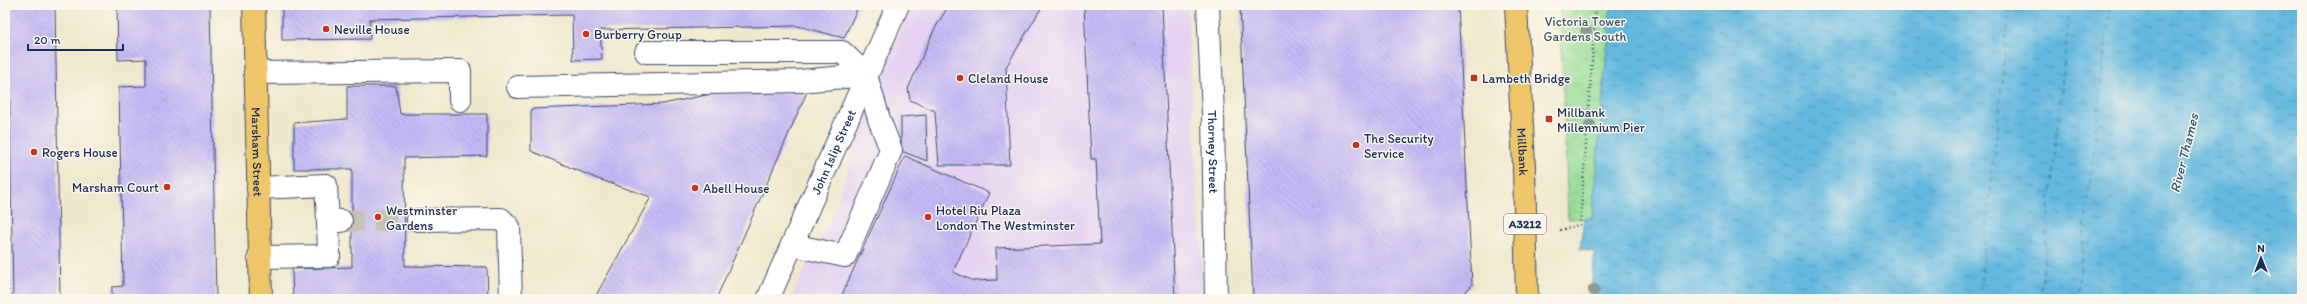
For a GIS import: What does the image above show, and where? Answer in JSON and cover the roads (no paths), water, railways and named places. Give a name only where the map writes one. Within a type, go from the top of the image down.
[{"type":"main road","name":"Marsham Street","points":[[254,5],[260,299]]},
{"type":"main road","name":"Millbank","points":[[1516,5],[1524,166],[1527,299]]},
{"type":"street","name":"John Islip Street","points":[[768,299],[898,5]]},
{"type":"street","name":"Thorney Street","points":[[1208,5],[1213,114],[1216,299]]},
{"type":"street","points":[[646,52],[842,52],[866,75],[879,119],[891,150],[889,155],[845,256],[792,245]]},
{"type":"street","points":[[255,73],[460,71],[460,100]]},
{"type":"street","points":[[518,87],[800,81],[866,75]]},
{"type":"street","points":[[258,188],[326,186],[334,221],[329,256],[260,257]]},
{"type":"street","points":[[418,220],[501,219],[509,227],[511,299]]},
{"type":"water","name":"River Thames","points":[[1611,5],[2302,5],[2302,299],[1590,299],[1595,252],[1580,249],[1584,218],[1592,218]]},
{"type":"tunnel","points":[[341,221],[418,220]]},
{"type":"place","name":"Neville House","points":[[326,29]]},
{"type":"place","name":"Burberry Group","points":[[586,34]]},
{"type":"place","name":"Cleland House","points":[[960,78]]},
{"type":"place","name":"Lambeth Bridge","points":[[1474,78]]},
{"type":"place","name":"Millbank Millennium Pier","points":[[1549,119]]},
{"type":"place","name":"The Security Service","points":[[1356,145]]},
{"type":"place","name":"Rogers House","points":[[34,152]]},
{"type":"place","name":"Marsham Court","points":[[167,187]]},
{"type":"place","name":"Abell House","points":[[695,188]]},
{"type":"place","name":"Westminster Gardens","points":[[378,217]]},
{"type":"place","name":"Hotel Riu Plaza London The Westminster","points":[[928,217]]},
{"type":"park label","name":"Victoria Tower Gardens South","points":[[1585,28]]}]
